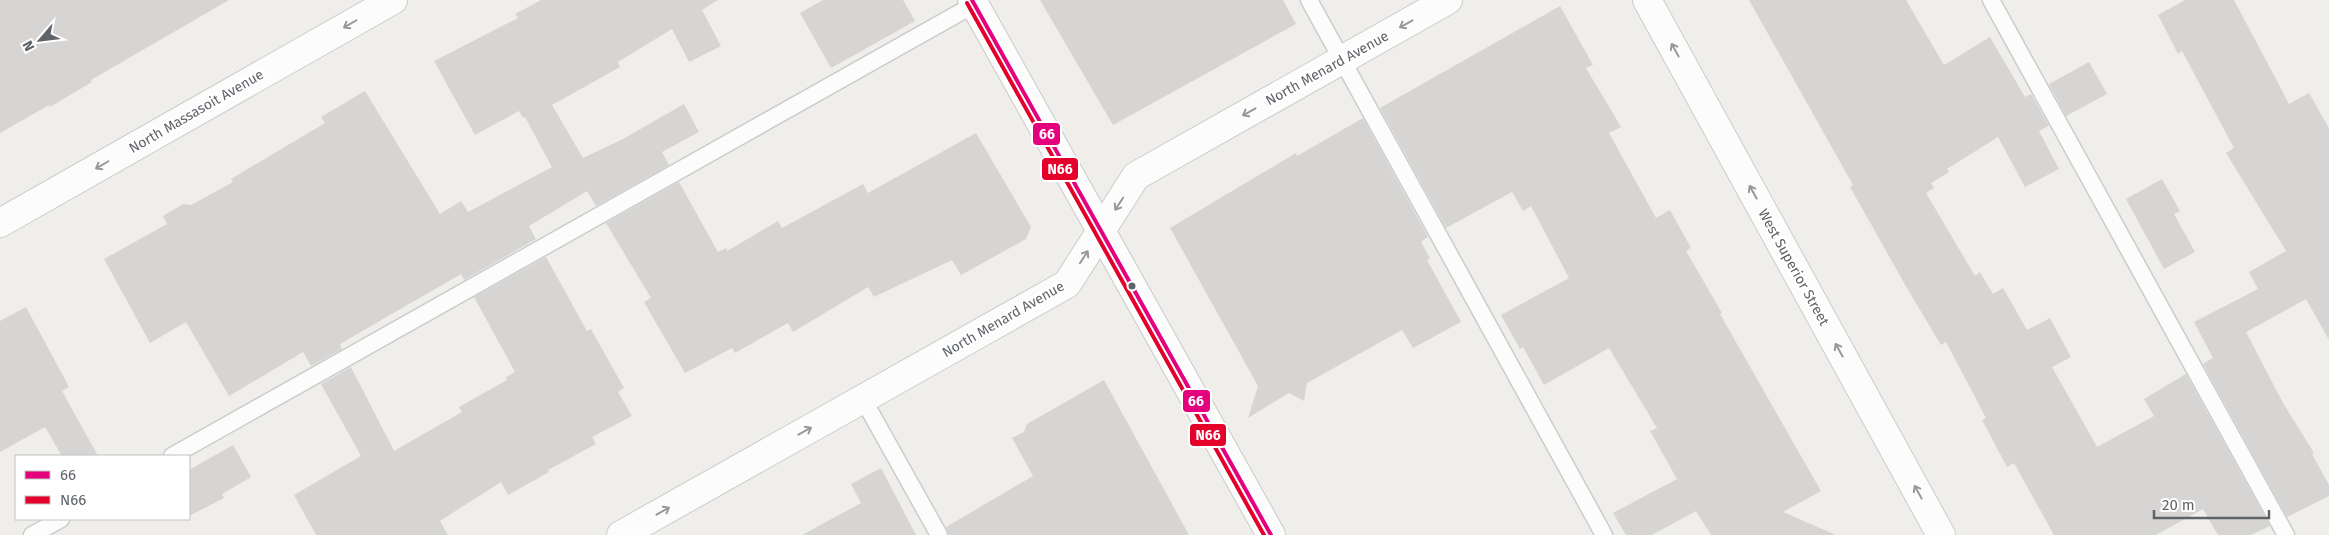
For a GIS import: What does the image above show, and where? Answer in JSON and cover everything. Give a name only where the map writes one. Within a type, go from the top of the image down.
[{"type":"street","name":"North Massasoit Avenue","points":[[0,222],[392,0]]},
{"type":"street","name":"North Menard Avenue","points":[[620,535],[1067,284],[1136,176],[1448,0]]},
{"type":"street","name":"West Superior Street","points":[[1648,0],[1941,535]]},
{"type":"street","points":[[974,2],[1270,535]]},
{"type":"lane","points":[[1309,0],[1604,535]]},
{"type":"lane","points":[[1991,0],[2286,535]]},
{"type":"lane","points":[[174,455],[974,2]]},
{"type":"lane","points":[[863,399],[939,535]]},
{"type":"lane","points":[[32,535],[59,520]]},
{"type":"building","points":[[0,0],[229,0],[91,80],[92,82],[50,107],[49,105],[0,133]]},
{"type":"building","points":[[541,0],[718,0],[702,10],[721,46],[689,62],[672,29],[618,62],[620,67],[552,105],[583,158],[623,139],[684,104],[699,132],[662,152],[669,165],[596,206],[587,191],[529,226],[536,239],[464,280],[461,274],[340,344],[342,349],[311,366],[303,352],[229,396],[186,322],[150,343],[104,259],[167,224],[163,216],[183,204],[191,205],[233,182],[231,179],[325,123],[321,117],[365,91],[440,214],[461,201],[468,212],[552,167],[525,117],[523,118],[519,111],[475,135],[434,61],[518,18],[515,14]]},
{"type":"building","points":[[823,0],[903,0],[915,21],[831,68],[800,13]]},
{"type":"building","points":[[1040,0],[1283,0],[1296,24],[1113,125]]},
{"type":"building","points":[[1749,0],[1906,0],[1944,65],[1990,37],[2025,97],[2031,94],[2049,126],[2039,131],[2059,169],[2025,187],[1998,137],[1947,169],[1949,172],[1931,183],[1934,188],[1926,193],[1975,276],[1980,272],[1993,294],[2003,288],[2027,330],[2050,318],[2071,357],[2052,367],[2097,447],[2154,416],[2144,399],[2186,374],[2270,526],[2251,535],[2218,535],[2203,509],[2156,535],[2054,535],[2014,463],[2007,467],[1982,420],[1986,418],[1946,342],[1941,345],[1907,288],[1850,187],[1853,185]]},
{"type":"building","points":[[2185,0],[2234,0],[2289,104],[2309,93],[2329,128],[2329,340],[2306,299],[2246,332],[2283,403],[2314,453],[2312,454],[2329,485],[2329,496],[2287,517],[2203,364],[2213,358],[2194,322],[2258,289],[2249,272],[2286,251],[2226,153],[2234,148],[2182,51],[2178,54],[2158,15]]},
{"type":"building","points":[[1560,6],[1593,65],[1586,68],[1621,127],[1609,133],[1656,218],[1670,210],[1691,248],[1686,251],[1821,491],[1783,512],[1836,535],[1711,535],[1696,511],[1652,535],[1626,535],[1613,513],[1677,479],[1650,431],[1657,428],[1609,348],[1544,385],[1523,347],[1520,349],[1501,315],[1569,278],[1531,206],[1523,211],[1512,192],[1446,228],[1380,108]]},
{"type":"building","points":[[2089,62],[2107,94],[2066,116],[2049,84]]},
{"type":"building","points":[[1363,118],[1428,237],[1421,242],[1430,258],[1427,260],[1461,322],[1413,348],[1402,330],[1307,383],[1304,401],[1289,393],[1248,418],[1258,386],[1170,228],[1296,153],[1297,156]]},
{"type":"building","points":[[976,133],[1031,227],[1026,239],[961,275],[952,260],[874,297],[868,287],[793,332],[788,323],[735,353],[732,348],[685,373],[644,302],[651,298],[606,223],[679,182],[718,252],[726,248],[727,251],[778,221],[782,228],[863,184],[868,193]]},
{"type":"building","points":[[2162,179],[2180,211],[2174,214],[2195,252],[2164,269],[2126,199]]},
{"type":"building","points":[[546,257],[587,331],[591,329],[624,388],[618,392],[632,416],[592,437],[596,444],[548,470],[549,472],[508,495],[501,482],[440,521],[448,535],[316,535],[294,495],[361,456],[321,384],[351,367],[394,451],[462,412],[459,407],[507,380],[506,377],[515,372],[474,297]]},
{"type":"building","points":[[26,307],[69,387],[62,391],[97,455],[61,455],[45,427],[0,452],[0,321]]},
{"type":"building","points":[[1104,380],[1189,535],[949,535],[946,527],[1033,476],[1012,438],[1024,432],[1027,424]]},
{"type":"building","points":[[233,445],[251,477],[222,494],[224,498],[190,515],[190,469]]},
{"type":"building","points":[[881,468],[916,535],[802,535],[861,503],[851,484]]},
{"type":"transit line","name":"66","points":[[972,0],[1271,535]]},
{"type":"transit line","name":"N66","points":[[967,3],[1264,535]]}]
